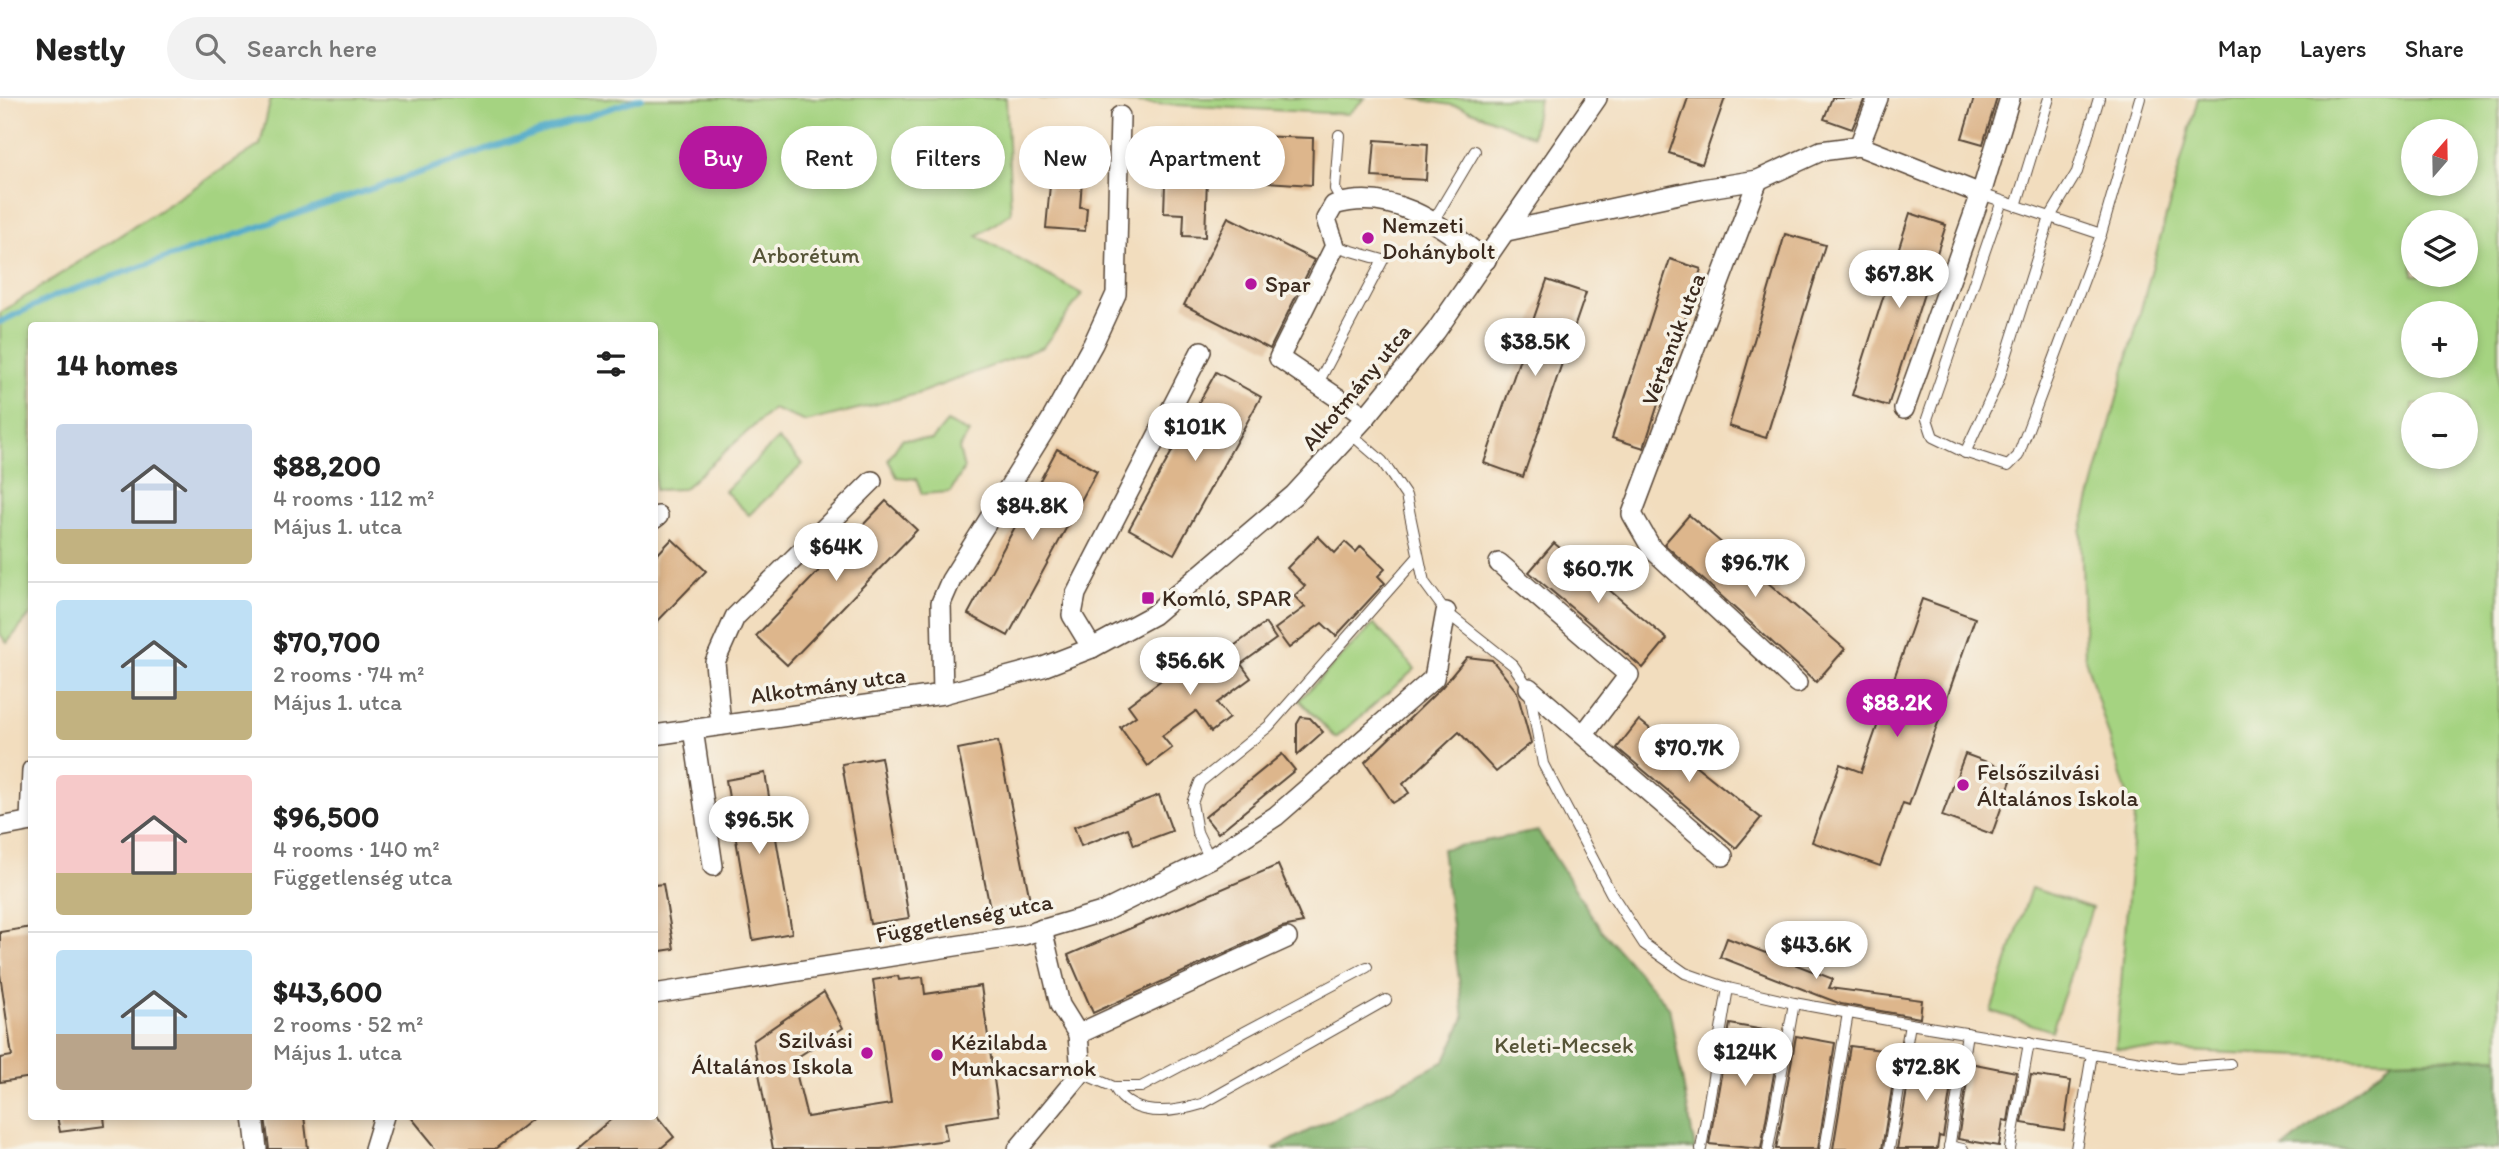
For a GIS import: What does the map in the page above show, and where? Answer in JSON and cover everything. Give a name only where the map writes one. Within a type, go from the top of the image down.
[{"type":"street","name":"Alkotmány utca","points":[[658,734],[943,694],[1042,667],[1092,648],[1153,615],[1213,567],[1294,495],[1366,417],[1436,331],[1597,98]]},
{"type":"street","points":[[1859,146],[1878,98]]},
{"type":"street","points":[[1903,409],[1981,194],[2010,98]]},
{"type":"street","points":[[943,694],[941,603],[1051,420],[1098,335],[1116,294],[1119,116]]},
{"type":"street","points":[[1507,231],[1702,189],[1758,180],[1821,151],[1859,146],[1981,194]]},
{"type":"street","name":"Vértanúk utca","points":[[1758,180],[1632,514],[1652,549],[1797,683]]},
{"type":"street","points":[[1366,417],[1279,358],[1335,246],[1325,219],[1334,205],[1355,199],[1397,204],[1434,220],[1486,260]]},
{"type":"street","points":[[1092,648],[1072,615],[1076,594],[1201,351]]},
{"type":"street","name":"Alkotmány utca","points":[[721,725],[715,663],[735,617],[872,481]]},
{"type":"street","points":[[1499,564],[1629,675],[1584,734]]},
{"type":"street","name":"Függetlenség utca","points":[[658,993],[1024,935],[1104,911],[1210,859],[1276,816],[1434,678],[1446,612]]},
{"type":"street","points":[[1529,688],[1723,856]]},
{"type":"street","points":[[693,729],[713,866]]},
{"type":"street","points":[[0,827],[28,822]]},
{"type":"street","points":[[1018,1149],[1081,1073],[1078,1034],[1060,1005],[1042,929]]},
{"type":"street","points":[[1078,1034],[1287,938]]},
{"type":"street","points":[[253,1120],[257,1149]]},
{"type":"street","points":[[374,1149],[383,1120]]},
{"type":"lane","points":[[2016,206],[2049,98]]},
{"type":"lane","points":[[1965,453],[1998,382],[2050,217],[2077,172],[2099,98]]},
{"type":"lane","points":[[2002,201],[1927,419],[1933,438],[1965,453],[2008,466],[2018,456],[2101,234],[2140,98]]},
{"type":"lane","points":[[1339,135],[1335,189],[1343,202]]},
{"type":"lane","points":[[1434,220],[1475,151]]},
{"type":"lane","points":[[1981,194],[2101,234]]},
{"type":"lane","points":[[1317,385],[1382,260],[1335,246]]},
{"type":"lane","points":[[1351,434],[1382,461],[1406,496],[1424,582],[1446,612],[1513,665],[1529,688],[1543,764],[1576,830],[1644,944],[1685,973],[1728,988],[1794,1003],[2178,1068],[2230,1064]]},
{"type":"lane","points":[[1210,859],[1197,832],[1192,803],[1200,782],[1269,726],[1417,558]]},
{"type":"lane","points":[[1081,1073],[1114,1087],[1141,1087],[1367,967]]},
{"type":"lane","points":[[1701,1149],[1728,988]]},
{"type":"lane","points":[[1114,1087],[1119,1096],[1130,1104],[1149,1112],[1181,1111],[1202,1104],[1386,1000]]},
{"type":"lane","points":[[1768,1149],[1794,1003]]},
{"type":"lane","points":[[1825,1149],[1848,1013]]},
{"type":"lane","points":[[1889,1149],[1910,1024]]},
{"type":"lane","points":[[1963,1149],[1949,1148],[1967,1033]]},
{"type":"lane","points":[[2010,1149],[2029,1043]]},
{"type":"lane","points":[[2076,1149],[2092,1054]]},
{"type":"green space","name":"Arborétum","points":[[271,98],[1006,98],[1011,213],[977,236],[1082,294],[1043,347],[917,394],[806,422],[773,409],[683,489],[658,490],[658,322],[28,322],[28,618],[7,643],[0,634],[0,313],[260,145]]},
{"type":"green space","points":[[1039,98],[1365,98],[1348,114]]},
{"type":"green space","points":[[1411,98],[1539,98],[1532,136],[1462,107]]},
{"type":"green space","points":[[2198,98],[2499,98],[2499,1057],[2393,1060],[2116,1048],[2134,818],[2085,658],[2081,532]]},
{"type":"green space","points":[[947,422],[969,433],[959,449],[964,469],[950,492],[922,494],[916,479],[897,477],[888,460],[902,439],[932,440]]},
{"type":"green space","points":[[778,439],[803,464],[749,515],[725,491]]},
{"type":"green space","points":[[1374,624],[1415,669],[1336,738],[1299,700]]},
{"type":"green space","name":"Keleti-Mecsek","points":[[1538,831],[1601,930],[1669,1007],[1695,1149],[1273,1149],[1445,1061],[1464,1018],[1442,849]]},
{"type":"green space","points":[[2031,888],[2092,908],[2052,1031],[1991,1011]]},
{"type":"green space","points":[[2499,1057],[2499,1149],[2283,1149],[2393,1060]]},
{"type":"building","points":[[1688,98],[1725,98],[1702,164],[1669,153]]},
{"type":"building","points":[[1832,98],[1865,98],[1852,129],[1824,119]]},
{"type":"building","points":[[1974,98],[1997,98],[1983,144],[1962,138]]},
{"type":"building","points":[[1285,137],[1313,138],[1312,185],[1285,183]]},
{"type":"building","points":[[1375,140],[1428,144],[1426,180],[1372,177]]},
{"type":"building","points":[[1050,189],[1081,189],[1080,207],[1087,208],[1085,231],[1046,228]]},
{"type":"building","points":[[1165,189],[1207,189],[1205,237],[1183,236],[1184,214],[1164,213]]},
{"type":"building","points":[[1910,213],[1946,225],[1888,406],[1852,395]]},
{"type":"building","name":"Spar","points":[[1228,217],[1314,260],[1270,349],[1184,305]]},
{"type":"building","points":[[1785,234],[1825,245],[1766,438],[1729,426]]},
{"type":"building","points":[[1670,259],[1701,269],[1644,448],[1612,438]]},
{"type":"building","points":[[1547,280],[1586,293],[1523,477],[1484,463]]},
{"type":"building","points":[[1216,372],[1261,397],[1174,554],[1129,529]]},
{"type":"building","points":[[1057,449],[1097,471],[1008,636],[968,614]]},
{"type":"building","points":[[886,501],[917,530],[787,665],[756,636]]},
{"type":"building","points":[[1689,515],[1845,649],[1816,682],[1664,544]]},
{"type":"building","points":[[1318,536],[1335,553],[1345,542],[1356,552],[1361,546],[1385,569],[1378,576],[1385,583],[1336,636],[1322,623],[1289,648],[1275,629],[1305,607],[1294,596],[1305,586],[1287,568]]},
{"type":"building","points":[[672,539],[706,571],[658,621],[658,554]]},
{"type":"building","points":[[1554,543],[1667,639],[1643,668],[1529,572]]},
{"type":"building","points":[[1922,599],[1975,618],[1909,805],[1903,803],[1880,866],[1812,842],[1840,764],[1861,772]]},
{"type":"building","points":[[1265,623],[1276,639],[1241,664],[1251,678],[1217,703],[1229,718],[1211,732],[1196,711],[1162,736],[1172,748],[1148,766],[1120,727],[1136,716],[1128,705],[1176,669],[1185,682]]},
{"type":"building","points":[[1467,657],[1492,660],[1517,692],[1531,743],[1496,772],[1459,732],[1403,784],[1409,793],[1393,803],[1365,762],[1442,687]]},
{"type":"building","points":[[1301,717],[1310,718],[1323,732],[1297,755],[1297,724]]},
{"type":"building","points":[[1639,720],[1761,818],[1736,848],[1617,748]]},
{"type":"building","points":[[998,741],[1030,900],[990,908],[958,749]]},
{"type":"building","points":[[1282,754],[1295,770],[1218,833],[1205,817]]},
{"type":"building","points":[[1965,754],[2014,772],[1992,834],[1942,816]]},
{"type":"building","points":[[881,757],[909,918],[870,924],[842,764]]},
{"type":"building","points":[[765,773],[792,933],[753,940],[726,780]]},
{"type":"building","points":[[1159,795],[1172,831],[1134,845],[1128,828],[1081,846],[1074,827]]},
{"type":"building","points":[[1278,865],[1303,923],[1282,927],[1093,1013],[1068,955]]},
{"type":"building","points":[[663,884],[674,949],[658,951],[658,885]]},
{"type":"building","points":[[28,928],[28,1078],[0,1082],[0,1058],[12,1056],[0,974],[0,932]]},
{"type":"building","points":[[1727,938],[1833,979],[1829,988],[1922,1000],[1920,1018],[1841,1004],[1720,957]]},
{"type":"building","name":"Kézilabda Munkacsarnok","points":[[898,976],[899,980],[923,977],[925,994],[981,986],[999,1115],[944,1123],[947,1140],[881,1149],[773,1149],[753,1041],[824,992],[843,1028],[793,1060],[807,1117],[891,1104],[873,980]]},
{"type":"building","points":[[1730,1024],[1781,1033],[1761,1149],[1709,1144]]},
{"type":"building","points":[[1796,1036],[1835,1043],[1818,1149],[1776,1149]]},
{"type":"building","points":[[1850,1046],[1898,1052],[1882,1149],[1833,1149]]},
{"type":"building","points":[[1913,1054],[1955,1061],[1943,1137],[1939,1136],[1937,1149],[1897,1149]]},
{"type":"building","points":[[1970,1063],[2016,1072],[2008,1121],[2003,1120],[1999,1146],[1958,1139]]},
{"type":"building","points":[[2031,1075],[2071,1081],[2064,1130],[2022,1123]]},
{"type":"building","points":[[658,1117],[674,1137],[660,1149],[576,1149],[610,1120],[658,1120]]},
{"type":"building","points":[[58,1120],[104,1120],[105,1126],[60,1132]]},
{"type":"building","points":[[265,1120],[304,1120],[308,1149],[269,1149]]},
{"type":"building","points":[[413,1120],[531,1120],[495,1149],[437,1149]]},
{"type":"waterway","points":[[0,322],[57,295],[641,98]]},
{"type":"place","name":"Nemzeti Dohánybolt","points":[[1368,238]]},
{"type":"place","name":"Spar","points":[[1251,284]]},
{"type":"place","name":"Komló, SPAR","points":[[1148,598]]},
{"type":"place","name":"Felsőszilvási Általános Iskola","points":[[1963,785]]},
{"type":"place","name":"Szilvási Általános Iskola","points":[[867,1053]]},
{"type":"place","name":"Kézilabda Munkacsarnok","points":[[937,1055]]}]
